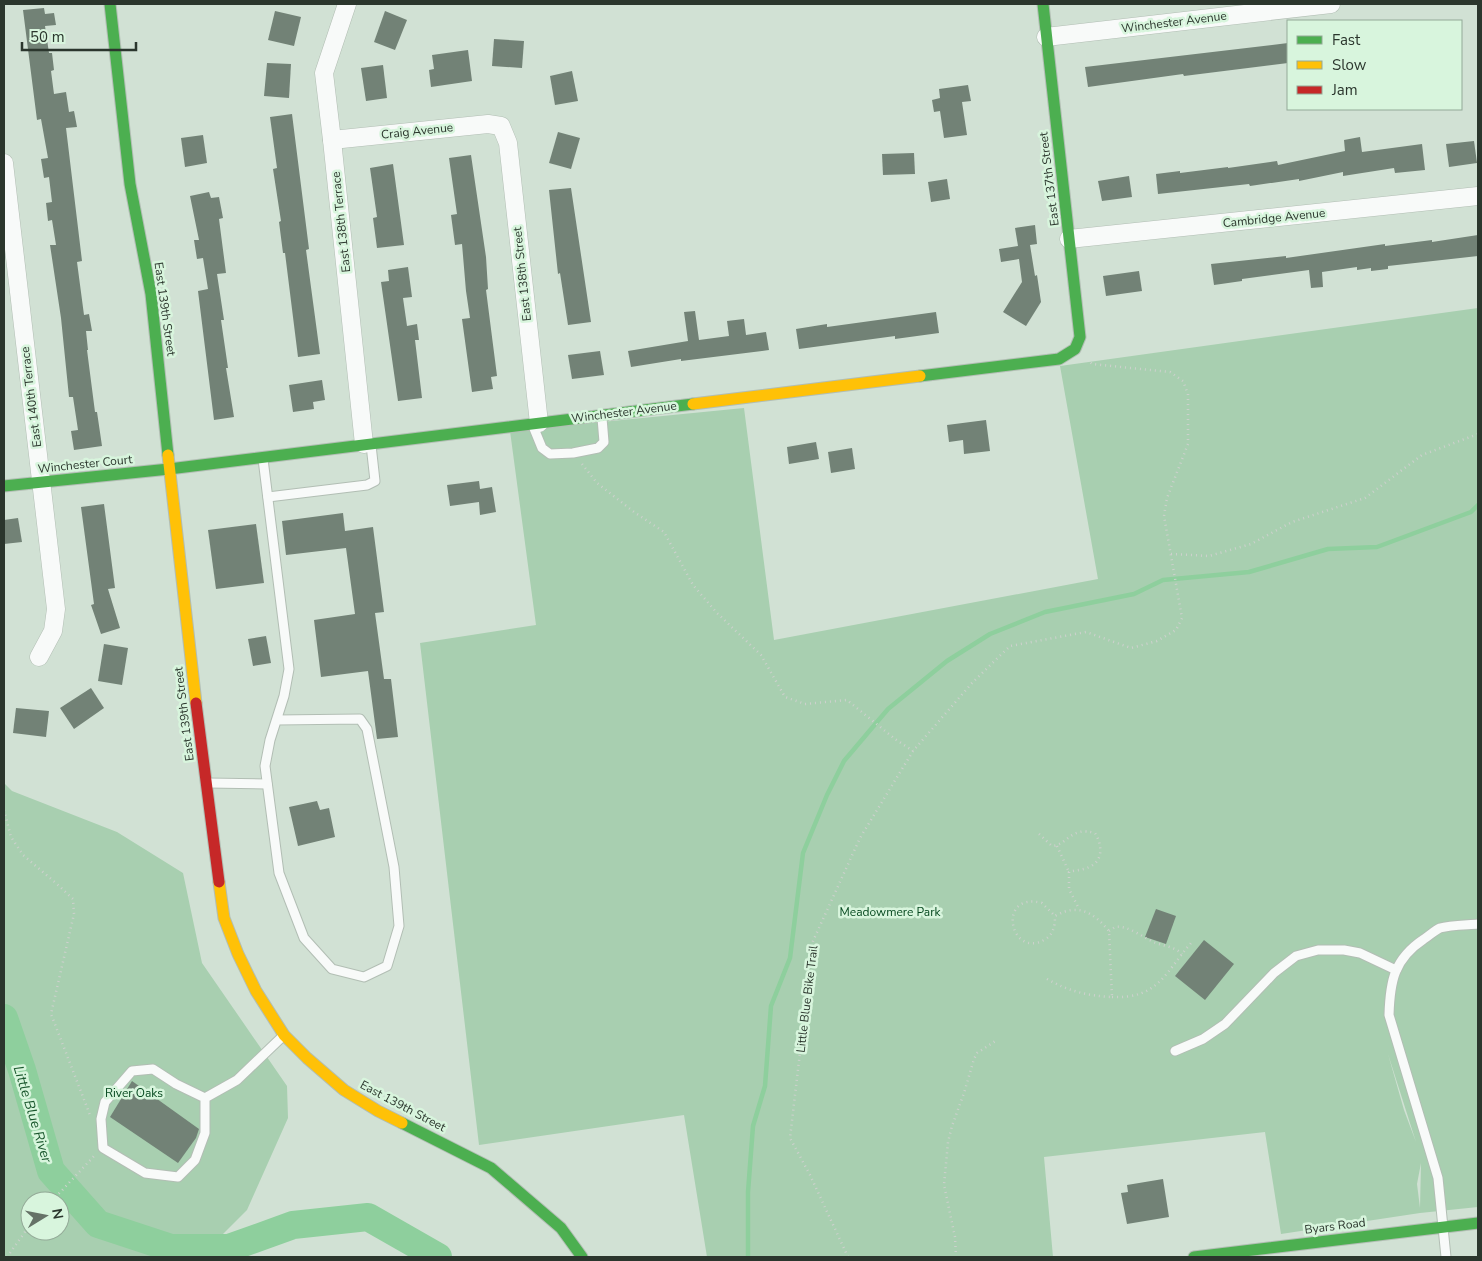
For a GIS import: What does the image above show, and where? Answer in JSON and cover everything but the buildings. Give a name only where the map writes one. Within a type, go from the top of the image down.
[{"type":"street","name":"East 139th Street","points":[[110,4],[130,184],[151,294],[205,783],[217,880],[224,918],[238,954],[256,991],[284,1035],[307,1058],[344,1090],[378,1112],[491,1168],[561,1228],[582,1257]]},
{"type":"street","name":"East 138th Terrace","points":[[347,4],[324,73],[367,443]]},
{"type":"street","name":"East 137th Street","points":[[1043,4],[1080,337],[1076,349]]},
{"type":"street","name":"Winchester Avenue","points":[[1046,37],[1331,4]]},
{"type":"street","name":"Craig Avenue","points":[[332,140],[488,124],[501,126]]},
{"type":"street","name":"East 138th Street","points":[[501,126],[508,143],[536,423]]},
{"type":"street","name":"East 140th Terrace","points":[[4,163],[56,609],[53,631],[39,657]]},
{"type":"street","name":"Cambridge Avenue","points":[[1069,239],[1478,196]]},
{"type":"street","name":"Winchester Avenue","points":[[169,469],[367,443],[1059,359],[1076,349]]},
{"type":"street","name":"Winchester Court","points":[[4,486],[169,469]]},
{"type":"street","name":"Byars Road","points":[[1194,1257],[1478,1223]]},
{"type":"lane","points":[[536,423],[542,448],[550,454],[573,453],[598,448],[604,442],[602,415]]},
{"type":"lane","points":[[268,497],[367,485],[375,481],[367,443]]},
{"type":"lane","points":[[262,456],[289,669],[284,696],[276,720],[265,766],[279,873],[304,938],[332,969],[364,977],[387,966],[399,926],[394,867],[367,729],[360,719],[276,720]]},
{"type":"lane","points":[[205,783],[267,784]]},
{"type":"lane","points":[[1446,1257],[1438,1178],[1390,1015],[1390,990],[1396,970],[1407,952],[1440,928],[1478,924]]},
{"type":"lane","points":[[1174,1051],[1203,1038],[1226,1024],[1274,973],[1296,956],[1318,950],[1344,950],[1360,953],[1396,970]]},
{"type":"lane","points":[[205,1098],[237,1080],[284,1035]]},
{"type":"lane","points":[[153,1070],[205,1098],[205,1133],[195,1160],[178,1177],[145,1174],[102,1148],[100,1119],[105,1102],[132,1071],[153,1070]]},
{"type":"path","name":"Little Blue Bike Trail","points":[[848,1257],[810,1175],[790,1138],[814,941],[860,838],[913,751],[972,682],[1010,646],[1086,632],[1131,648],[1158,641],[1176,630],[1182,618],[1164,516],[1167,498],[1188,444],[1188,394],[1183,381],[1170,372],[1092,364],[1076,349]]},
{"type":"path","points":[[1172,554],[1209,556],[1252,544],[1292,522],[1365,498],[1422,455],[1478,434]]},
{"type":"path","points":[[573,453],[598,483],[634,512],[664,532],[692,585],[717,613],[761,655],[785,697],[805,704],[847,700],[913,751]]},
{"type":"path","points":[[4,810],[11,837],[23,855],[73,899],[74,914],[51,1014],[92,1120]]},
{"type":"path","points":[[1039,834],[1052,846],[1057,846],[1066,838],[1080,832],[1088,831],[1095,833],[1100,840],[1101,851],[1098,860],[1092,867],[1069,872]]},
{"type":"path","points":[[1057,846],[1069,872],[1069,889],[1079,910]]},
{"type":"path","points":[[1028,901],[1042,903],[1055,916],[1051,935],[1038,943],[1030,944],[1023,941],[1013,928],[1013,914],[1017,907],[1028,901]]},
{"type":"path","points":[[1055,916],[1067,911],[1079,910],[1092,914],[1109,931],[1112,997]]},
{"type":"path","points":[[1109,931],[1114,927],[1125,928],[1156,943],[1172,947],[1182,954]]},
{"type":"path","points":[[1047,979],[1077,993],[1089,996],[1112,997],[1134,995],[1146,992],[1162,981],[1191,944]]},
{"type":"path","points":[[956,1257],[955,1237],[944,1185],[948,1142],[974,1059],[977,1053],[997,1040]]},
{"type":"path","points":[[61,1191],[102,1148]]},
{"type":"path","points":[[7,1257],[20,1237]]},
{"type":"green space","name":"Meadowmere Park","points":[[1478,308],[1478,1207],[1420,1213],[1281,1234],[1265,1132],[1044,1157],[1053,1257],[707,1257],[684,1115],[479,1145],[420,643],[536,625],[510,431],[744,408],[774,640],[1098,579],[1060,366]],"holes":[[[1388,1054],[1416,1142],[1404,1110]],[[1421,1163],[1420,1208],[1417,1184]]]},
{"type":"green space","name":"River Oaks","points":[[4,783],[12,791],[117,832],[183,873],[202,963],[287,1086],[288,1118],[247,1210],[200,1257],[4,1257]]},
{"type":"waterway","points":[[748,1257],[748,1192],[753,1126],[765,1086],[771,1006],[790,958],[803,853],[827,795],[844,761],[888,709],[947,661],[990,634],[1045,612],[1134,594],[1163,580],[1249,572],[1328,549],[1377,547],[1471,512],[1478,505]]},
{"type":"waterway","name":"Little Blue River","points":[[4,1018],[22,1070],[51,1171],[98,1224],[171,1248],[229,1248],[293,1225],[368,1217],[438,1257]]},
{"type":"traffic: fast","points":[[110,4],[130,184],[151,294],[168,455]]},
{"type":"traffic: fast","points":[[920,376],[1059,359],[1075,349],[1080,337],[1043,4]]},
{"type":"traffic: fast","points":[[4,486],[169,469],[693,404]]},
{"type":"traffic: fast","points":[[402,1123],[491,1168],[561,1228],[582,1257]]},
{"type":"traffic: fast","points":[[1194,1257],[1478,1223]]},
{"type":"traffic: slow","points":[[693,404],[920,376]]},
{"type":"traffic: slow","points":[[168,455],[196,703]]},
{"type":"traffic: slow","points":[[219,882],[224,918],[238,954],[256,991],[284,1035],[344,1090],[402,1123]]},
{"type":"traffic: jam","points":[[196,703],[219,882]]}]
